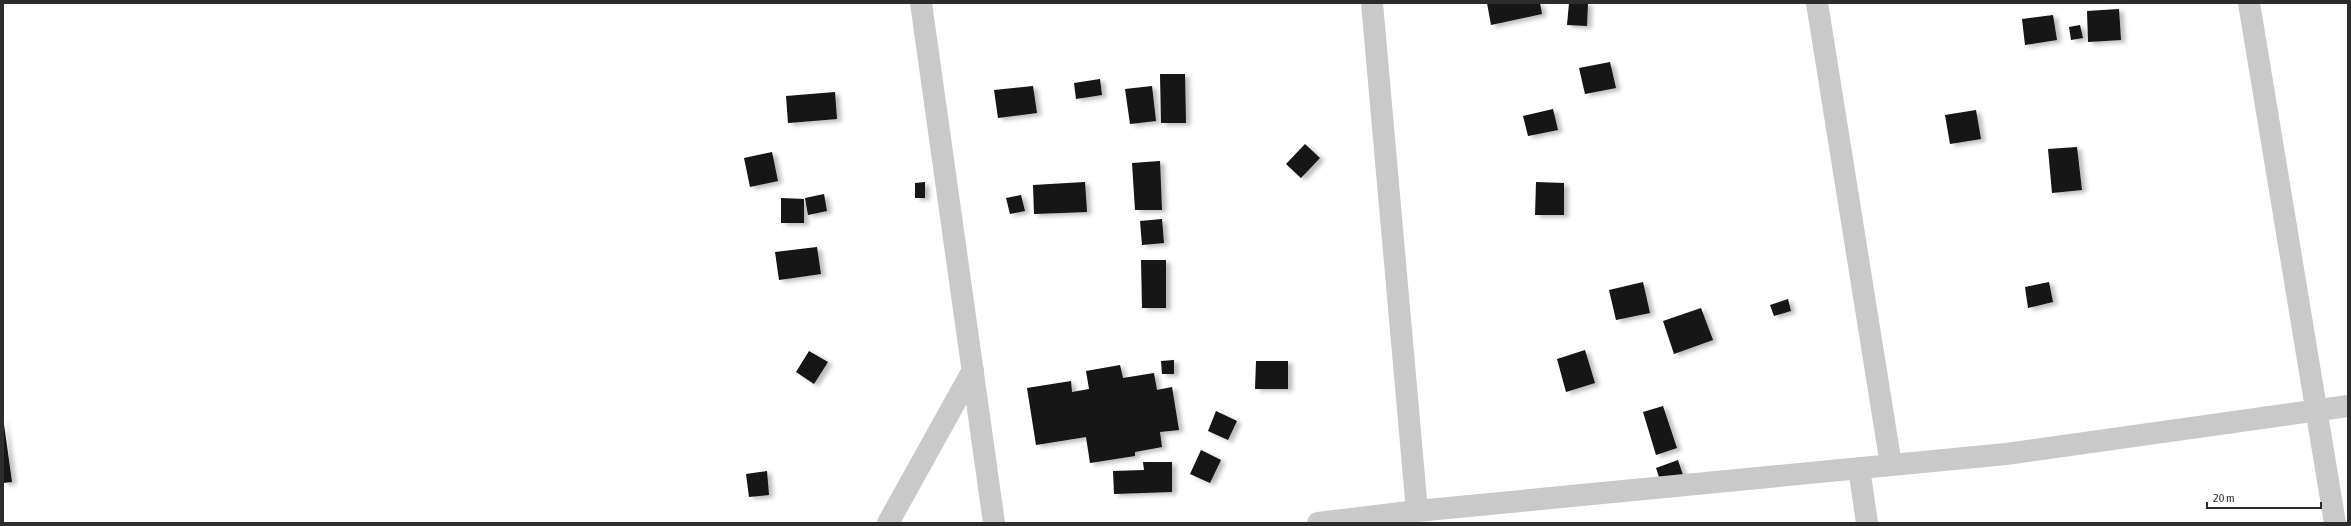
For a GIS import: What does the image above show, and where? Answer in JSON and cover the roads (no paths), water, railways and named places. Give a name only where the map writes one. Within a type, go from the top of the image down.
[{"type":"street","points":[[921,3],[994,523]]},
{"type":"street","points":[[1372,3],[1417,511]]},
{"type":"street","points":[[1817,3],[1891,465]]},
{"type":"street","points":[[2249,3],[2315,410],[2335,523]]},
{"type":"street","points":[[888,523],[973,370]]},
{"type":"street","points":[[1318,523],[1417,511],[2006,454],[2348,406]]},
{"type":"street","points":[[1859,468],[1867,523]]}]
